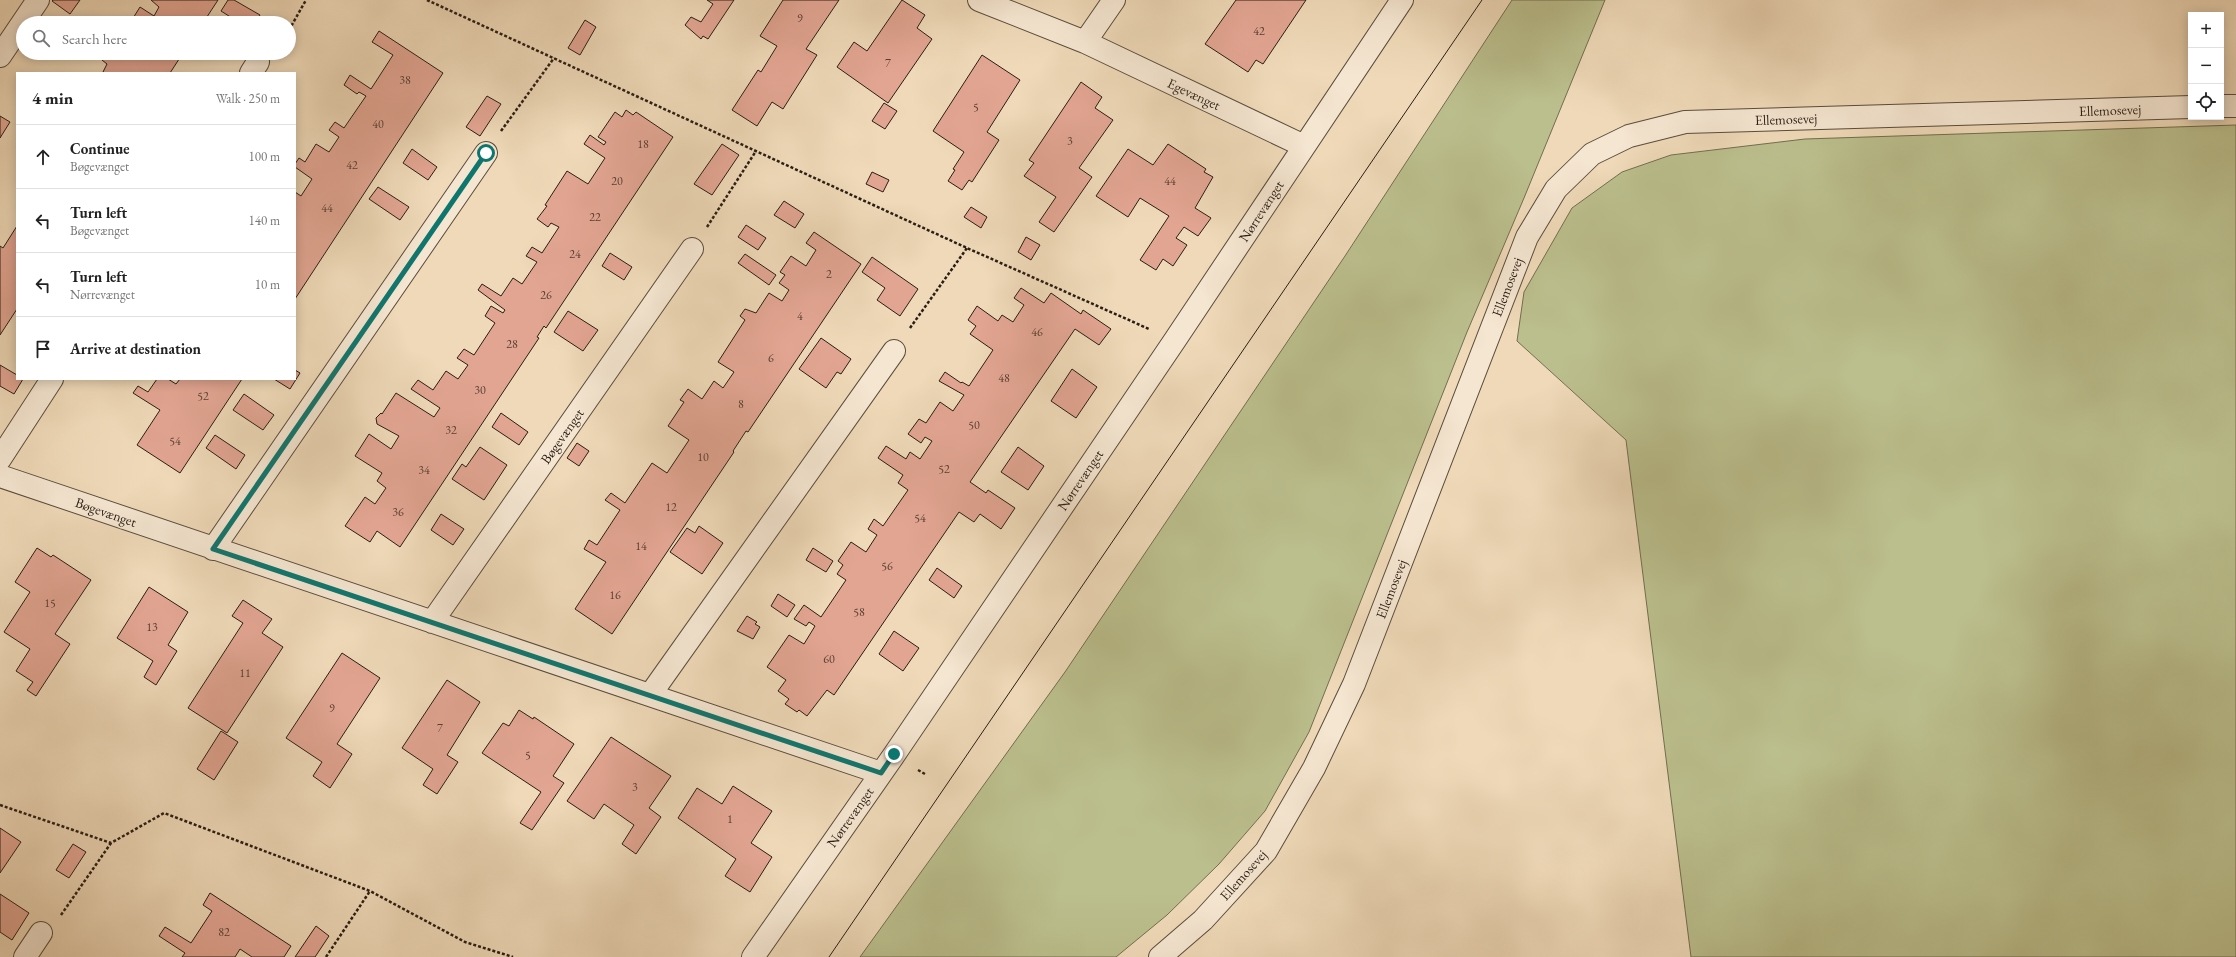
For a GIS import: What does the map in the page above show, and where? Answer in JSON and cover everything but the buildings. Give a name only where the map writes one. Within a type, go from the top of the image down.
[{"type":"street","points":[[27,16],[38,0]]},
{"type":"street","name":"Egevænget","points":[[979,0],[1085,42],[1304,146]]},
{"type":"street","points":[[1085,42],[1114,0]]},
{"type":"street","name":"Nørrevænget","points":[[753,957],[881,773],[1176,340],[1402,0]]},
{"type":"street","points":[[0,56],[16,32]]},
{"type":"street","points":[[2224,106],[2236,106]]},
{"type":"street","name":"Ellemosevej","points":[[1160,957],[1203,920],[1266,851],[1314,768],[1354,684],[1527,237],[1556,189],[1592,154],[1629,136],[1685,122],[2188,107]]},
{"type":"street","points":[[213,549],[486,153]]},
{"type":"street","name":"Bøgevænget","points":[[432,622],[692,249]]},
{"type":"street","points":[[650,695],[894,351]]},
{"type":"street","points":[[0,458],[51,380]]},
{"type":"street","name":"Bøgevænget","points":[[0,476],[881,773]]},
{"type":"street","points":[[25,957],[40,933]]},
{"type":"path","points":[[296,18],[306,0]]},
{"type":"path","points":[[427,0],[967,248],[1176,340]]},
{"type":"path","points":[[486,153],[554,58]]},
{"type":"path","points":[[692,249],[756,151]]},
{"type":"path","points":[[894,351],[967,248]]},
{"type":"path","points":[[0,805],[111,843]]},
{"type":"path","points":[[40,933],[49,932],[111,843],[164,813],[370,891],[465,942],[513,957]]},
{"type":"path","points":[[326,957],[370,891]]},
{"type":"green space","points":[[1512,0],[1605,0],[1524,198],[1467,332],[1309,732],[1265,811],[1219,864],[1167,915],[1116,957],[860,957],[1065,672],[1345,256]]},
{"type":"green space","points":[[2236,125],[2236,957],[1691,957],[1626,440],[1517,341],[1524,292],[1572,208],[1622,172],[1671,155],[1805,139]]},
{"type":"tram line","points":[[829,957],[1482,0]]},
{"type":"route","points":[[486,153],[213,549],[881,773],[894,754]]}]
